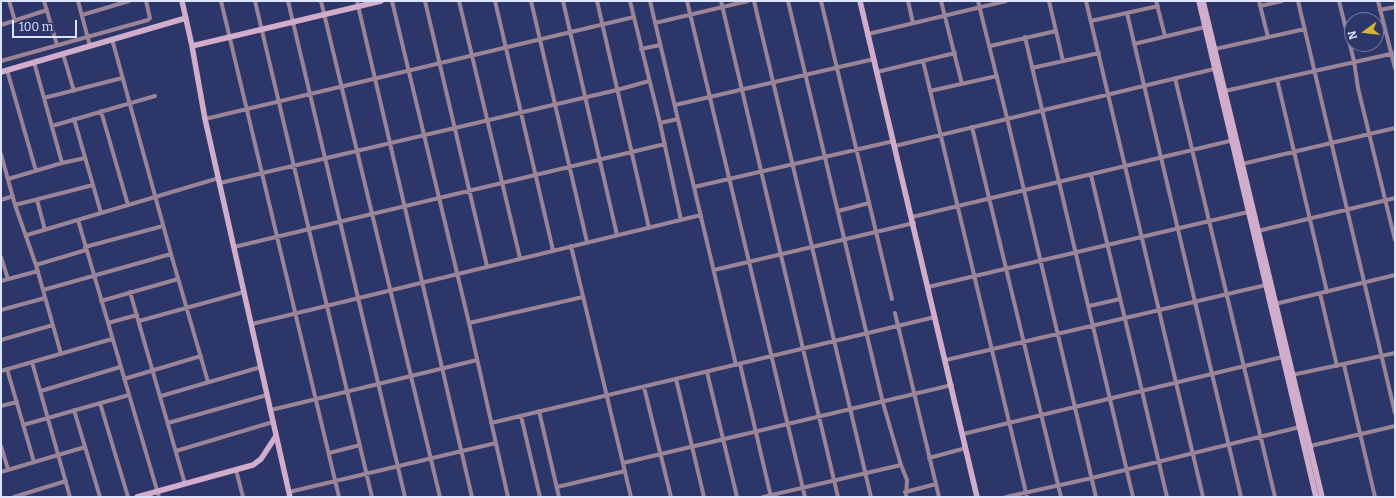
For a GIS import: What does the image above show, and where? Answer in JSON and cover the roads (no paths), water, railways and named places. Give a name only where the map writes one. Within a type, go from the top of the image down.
[{"type":"street","points":[[9,1],[15,20]]},
{"type":"street","points":[[44,1],[57,45]]},
{"type":"street","points":[[78,1],[90,46]]},
{"type":"street","points":[[82,15],[129,1]]},
{"type":"street","points":[[1,61],[148,20],[150,18],[146,1]]},
{"type":"street","points":[[182,1],[192,46],[205,119],[289,494],[366,473],[496,443]]},
{"type":"street","points":[[221,1],[339,497]]},
{"type":"street","points":[[255,1],[372,497]]},
{"type":"street","points":[[288,1],[405,497]]},
{"type":"street","points":[[321,1],[358,150],[440,497]]},
{"type":"street","points":[[192,46],[293,22],[357,4],[381,1]]},
{"type":"street","points":[[392,1],[456,274],[469,323],[508,497]]},
{"type":"street","points":[[425,1],[471,191],[487,266]]},
{"type":"street","points":[[459,1],[520,258]]},
{"type":"street","points":[[494,1],[522,111],[553,250]]},
{"type":"street","points":[[531,1],[568,168],[587,242]]},
{"type":"street","points":[[563,1],[617,235]]},
{"type":"street","points":[[597,1],[649,228]]},
{"type":"street","points":[[630,1],[665,144],[681,220]]},
{"type":"street","points":[[650,1],[714,270],[756,432],[770,496]]},
{"type":"street","points":[[687,1],[805,497]]},
{"type":"street","points":[[721,1],[838,497]]},
{"type":"street","points":[[655,23],[748,1]]},
{"type":"street","points":[[754,1],[871,497]]},
{"type":"street","points":[[788,1],[883,403],[900,465],[906,480],[906,497]]},
{"type":"street","points":[[821,1],[838,68],[875,233],[892,299]]},
{"type":"street","points":[[860,1],[978,497]]},
{"type":"street","points":[[908,1],[913,23]]},
{"type":"street","points":[[941,1],[962,84]]},
{"type":"street","points":[[978,1],[1008,118],[1096,497]]},
{"type":"street","points":[[868,34],[1006,1]]},
{"type":"street","points":[[1049,1],[1063,61]]},
{"type":"street","points":[[1086,1],[1204,497]]},
{"type":"street","points":[[1156,1],[1165,36]]},
{"type":"street","points":[[1198,1],[1214,69],[1242,164],[1258,231],[1275,304],[1282,357],[1290,376],[1310,446],[1322,497]]},
{"type":"street","points":[[1203,1],[1225,91],[1248,212],[1266,286],[1280,334],[1316,497]]},
{"type":"street","points":[[1259,1],[1268,38]]},
{"type":"street","points":[[1260,6],[1282,1]]},
{"type":"street","points":[[1298,1],[1395,413]]},
{"type":"street","points":[[1339,1],[1354,61],[1358,88],[1395,240]]},
{"type":"street","points":[[1378,1],[1393,53],[1395,68]]},
{"type":"street","points":[[357,4],[460,451],[472,497]]},
{"type":"street","points":[[1091,21],[1158,6]]},
{"type":"street","points":[[1380,10],[1395,7]]},
{"type":"street","points":[[1,25],[47,10]]},
{"type":"street","points":[[1127,13],[1241,497]]},
{"type":"street","points":[[205,119],[374,80],[439,63],[570,34],[634,17]]},
{"type":"street","points":[[36,171],[4,71],[186,18]]},
{"type":"street","points":[[1134,44],[1205,26]]},
{"type":"street","points":[[1215,49],[1305,29]]},
{"type":"street","points":[[990,46],[1056,31]]},
{"type":"street","points":[[1025,37],[1133,497]]},
{"type":"street","points":[[112,39],[163,226],[208,382]]},
{"type":"street","points":[[641,50],[660,45]]},
{"type":"street","points":[[878,72],[955,53]]},
{"type":"street","points":[[1032,68],[1099,53]]},
{"type":"street","points":[[1225,91],[1393,53]]},
{"type":"street","points":[[63,54],[74,91]]},
{"type":"street","points":[[675,105],[874,59]]},
{"type":"street","points":[[923,61],[1027,495]]},
{"type":"street","points":[[34,62],[62,163]]},
{"type":"street","points":[[694,188],[825,157],[972,127],[1214,69]]},
{"type":"street","points":[[930,91],[997,76]]},
{"type":"street","points":[[44,98],[122,78]]},
{"type":"street","points":[[1175,78],[1275,497]]},
{"type":"street","points":[[1277,79],[1327,292]]},
{"type":"street","points":[[27,235],[155,197],[220,181],[294,166],[487,119],[617,90],[649,81]]},
{"type":"street","points":[[52,126],[155,96]]},
{"type":"street","points":[[101,111],[128,205]]},
{"type":"street","points":[[74,119],[101,213]]},
{"type":"street","points":[[660,123],[678,119]]},
{"type":"street","points":[[972,127],[1060,497]]},
{"type":"street","points":[[1242,164],[1395,128]]},
{"type":"street","points":[[714,270],[875,233],[958,207],[1234,140]]},
{"type":"street","points":[[234,247],[665,144]]},
{"type":"street","points":[[1,154],[15,205],[27,235],[38,271],[61,354]]},
{"type":"street","points":[[8,178],[85,158]]},
{"type":"street","points":[[1091,175],[1167,497]]},
{"type":"street","points":[[15,205],[93,185]]},
{"type":"street","points":[[1,200],[13,196]]},
{"type":"street","points":[[1258,231],[1347,208],[1395,198]]},
{"type":"street","points":[[37,200],[45,230]]},
{"type":"street","points":[[838,211],[869,203]]},
{"type":"street","points":[[928,287],[1248,212]]},
{"type":"street","points":[[252,324],[295,312],[701,215]]},
{"type":"street","points":[[78,220],[158,494]]},
{"type":"street","points":[[36,265],[163,226]]},
{"type":"street","points":[[571,246],[632,497]]},
{"type":"street","points":[[43,290],[171,254]]},
{"type":"street","points":[[1,256],[8,279]]},
{"type":"street","points":[[1,281],[38,271]]},
{"type":"street","points":[[1275,304],[1395,275]]},
{"type":"street","points":[[101,300],[178,279]]},
{"type":"street","points":[[946,360],[1266,286]]},
{"type":"street","points":[[130,292],[185,484]]},
{"type":"street","points":[[139,321],[244,292]]},
{"type":"street","points":[[1320,293],[1337,366]]},
{"type":"street","points":[[469,323],[583,297]]},
{"type":"street","points":[[1,310],[45,298]]},
{"type":"street","points":[[1089,306],[1120,299]]},
{"type":"street","points":[[895,313],[939,497]]},
{"type":"street","points":[[108,323],[137,315]]},
{"type":"street","points":[[492,423],[935,317]]},
{"type":"street","points":[[1,340],[53,325]]},
{"type":"street","points":[[1,371],[112,339]]},
{"type":"street","points":[[1290,376],[1395,353]]},
{"type":"street","points":[[124,379],[201,356]]},
{"type":"street","points":[[963,434],[1282,357]]},
{"type":"street","points":[[271,410],[477,360]]},
{"type":"street","points":[[32,362],[41,391],[46,418],[70,497]]},
{"type":"street","points":[[1344,365],[1375,497]]},
{"type":"street","points":[[41,391],[120,368]]},
{"type":"street","points":[[161,396],[261,368]]},
{"type":"street","points":[[7,369],[34,462]]},
{"type":"street","points":[[707,372],[737,497]]},
{"type":"street","points":[[676,379],[704,497]]},
{"type":"street","points":[[623,463],[952,386]]},
{"type":"street","points":[[644,387],[671,497]]},
{"type":"street","points":[[168,423],[267,394]]},
{"type":"street","points":[[23,425],[129,395]]},
{"type":"street","points":[[1,406],[16,402]]},
{"type":"street","points":[[100,403],[128,497]]},
{"type":"street","points":[[74,410],[100,497]]},
{"type":"street","points":[[540,412],[559,497]]},
{"type":"street","points":[[521,416],[540,497]]},
{"type":"street","points":[[176,451],[274,422]]},
{"type":"street","points":[[1310,446],[1395,426]]},
{"type":"street","points":[[1006,497],[1027,495],[1058,486],[1300,427]]},
{"type":"street","points":[[137,497],[158,494],[185,484],[257,463],[276,436]]},
{"type":"street","points":[[329,453],[360,445]]},
{"type":"street","points":[[1,446],[8,469]]},
{"type":"street","points":[[1,472],[85,447]]},
{"type":"street","points":[[929,458],[966,448]]},
{"type":"street","points":[[763,497],[900,465]]},
{"type":"street","points":[[236,470],[243,497]]},
{"type":"street","points":[[557,487],[626,472]]},
{"type":"street","points":[[14,497],[66,481]]},
{"type":"street","points":[[905,492],[936,484]]}]
